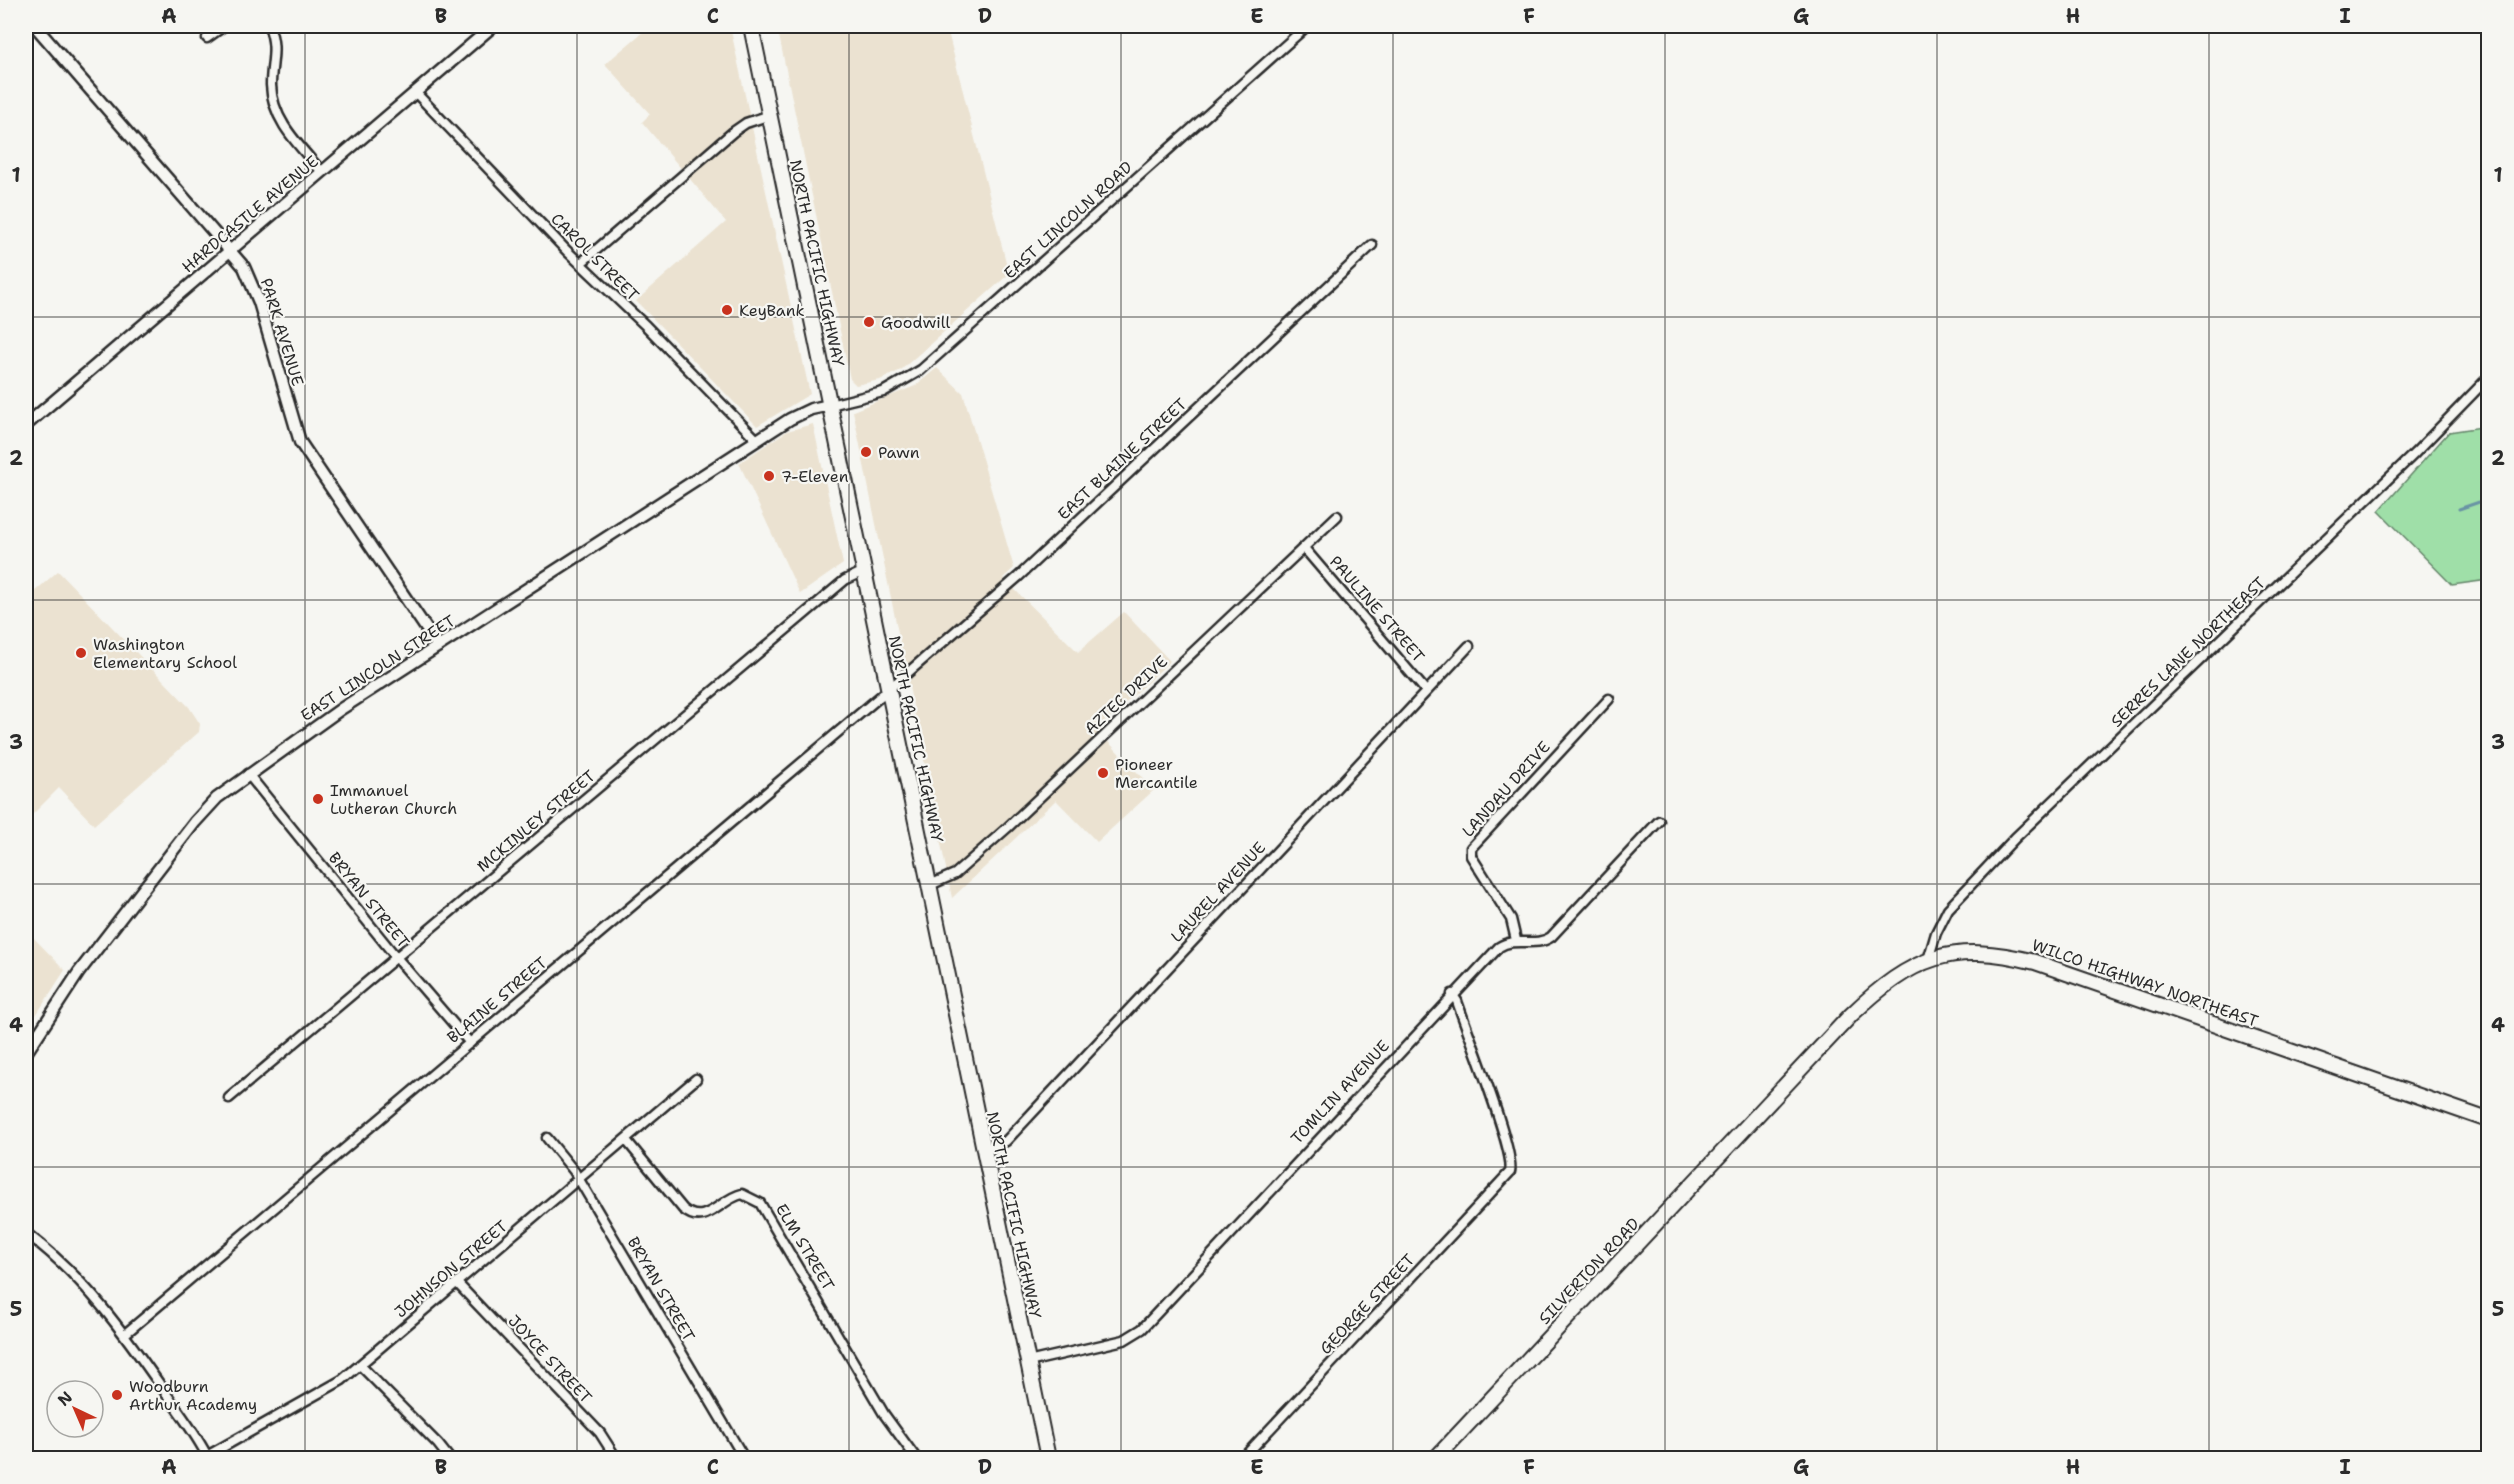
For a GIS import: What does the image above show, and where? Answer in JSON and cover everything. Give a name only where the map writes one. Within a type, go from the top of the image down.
[{"type":"main road","name":"NORTH PACIFIC HIGHWAY","points":[[751,26],[1048,1458]]},
{"type":"main road","name":"WILCO HIGHWAY NORTHEAST","points":[[1766,1107],[1881,987],[1905,971],[1928,960],[1953,953],[1974,952],[2035,962],[2488,1120]]},
{"type":"main road","name":"SILVERTON ROAD","points":[[1436,1458],[1766,1107]]},
{"type":"street","name":"PARK AVENUE","points":[[35,26],[244,267],[255,289],[300,442],[438,646]]},
{"type":"street","points":[[207,38],[224,26]]},
{"type":"street","points":[[268,26],[275,46],[271,84],[276,113],[322,172]]},
{"type":"street","name":"HARDCASTLE AVENUE","points":[[26,425],[493,26]]},
{"type":"street","name":"EAST LINCOLN ROAD","points":[[830,405],[883,392],[906,381],[1047,259],[1307,26]]},
{"type":"street","name":"CAROL STREET","points":[[415,92],[567,251],[757,440]]},
{"type":"street","points":[[581,263],[746,123],[770,116]]},
{"type":"street","name":"EAST BLAINE STREET","points":[[889,689],[1018,577],[1372,245]]},
{"type":"street","name":"SERRES LANE NORTHEAST","points":[[1928,960],[1936,933],[1948,909],[2015,838],[2393,474],[2488,378]]},
{"type":"street","name":"EAST LINCOLN STREET","points":[[26,1053],[79,972],[195,822],[217,798],[341,709],[757,440],[805,411],[830,405]]},
{"type":"street","name":"AZTEC DRIVE","points":[[930,885],[955,874],[1007,828],[1337,516]]},
{"type":"street","name":"PAULINE STREET","points":[[1304,548],[1426,691]]},
{"type":"street","name":"MCKINLEY STREET","points":[[229,1098],[845,580],[864,571]]},
{"type":"street","name":"LAUREL AVENUE","points":[[984,1151],[1006,1141],[1469,646]]},
{"type":"street","name":"BLAINE STREET","points":[[125,1334],[889,689]]},
{"type":"street","name":"LANDAU DRIVE","points":[[1516,940],[1511,919],[1471,856],[1471,848],[1609,699]]},
{"type":"street","name":"BRYAN STREET","points":[[248,774],[396,957],[470,1043]]},
{"type":"street","name":"TOMLIN AVENUE","points":[[1028,1362],[1124,1340],[1142,1329],[1499,946],[1516,940],[1540,941],[1555,933],[1659,821]]},
{"type":"street","name":"GEORGE STREET","points":[[1243,1458],[1500,1184],[1511,1168],[1506,1140],[1457,1001],[1452,994]]},
{"type":"street","name":"JOHNSON STREET","points":[[207,1457],[322,1393],[360,1365],[696,1079]]},
{"type":"street","name":"BRYAN STREET","points":[[547,1138],[579,1180],[744,1458]]},
{"type":"street","name":"ELM STREET","points":[[626,1140],[683,1209],[693,1216],[704,1216],[730,1197],[742,1194],[760,1203],[884,1414],[916,1458]]},
{"type":"street","points":[[26,1233],[75,1276],[104,1306],[207,1457]]},
{"type":"street","name":"JOYCE STREET","points":[[457,1283],[600,1433],[616,1458]]},
{"type":"street","points":[[360,1365],[449,1458]]},
{"type":"shaded area","points":[[650,26],[730,26],[810,394],[757,426],[636,301],[726,222],[642,122],[650,114],[605,64]]},
{"type":"shaded area","points":[[777,26],[955,26],[949,36],[1009,274],[901,370],[880,380],[856,385],[850,379]]},
{"type":"shaded area","points":[[937,368],[963,393],[1014,568],[1003,578],[1078,652],[1124,612],[1170,661],[1097,730],[1154,790],[1097,842],[1056,800],[952,898],[853,411],[915,386]]},
{"type":"shaded area","points":[[813,424],[843,564],[800,594],[739,463],[787,431]]},
{"type":"shaded area","name":"Washington Elementary School","points":[[58,571],[189,707],[200,724],[199,732],[94,825],[59,788],[26,821],[26,599]]},
{"type":"shaded area","points":[[26,930],[65,970],[26,1031]]},
{"type":"green space","points":[[2488,426],[2488,580],[2452,585],[2379,511],[2449,432]]},
{"type":"waterway","points":[[2459,509],[2488,499]]},
{"type":"place","name":"KeyBank","points":[[727,310]]},
{"type":"place","name":"Goodwill","points":[[869,322]]},
{"type":"place","name":"Pawn","points":[[866,452]]},
{"type":"place","name":"7-Eleven","points":[[769,476]]},
{"type":"place","name":"Washington Elementary School","points":[[81,653]]},
{"type":"place","name":"Pioneer Mercantile","points":[[1103,773]]},
{"type":"place","name":"Immanuel Lutheran Church","points":[[318,799]]},
{"type":"place","name":"Woodburn Arthur Academy","points":[[117,1395]]}]
